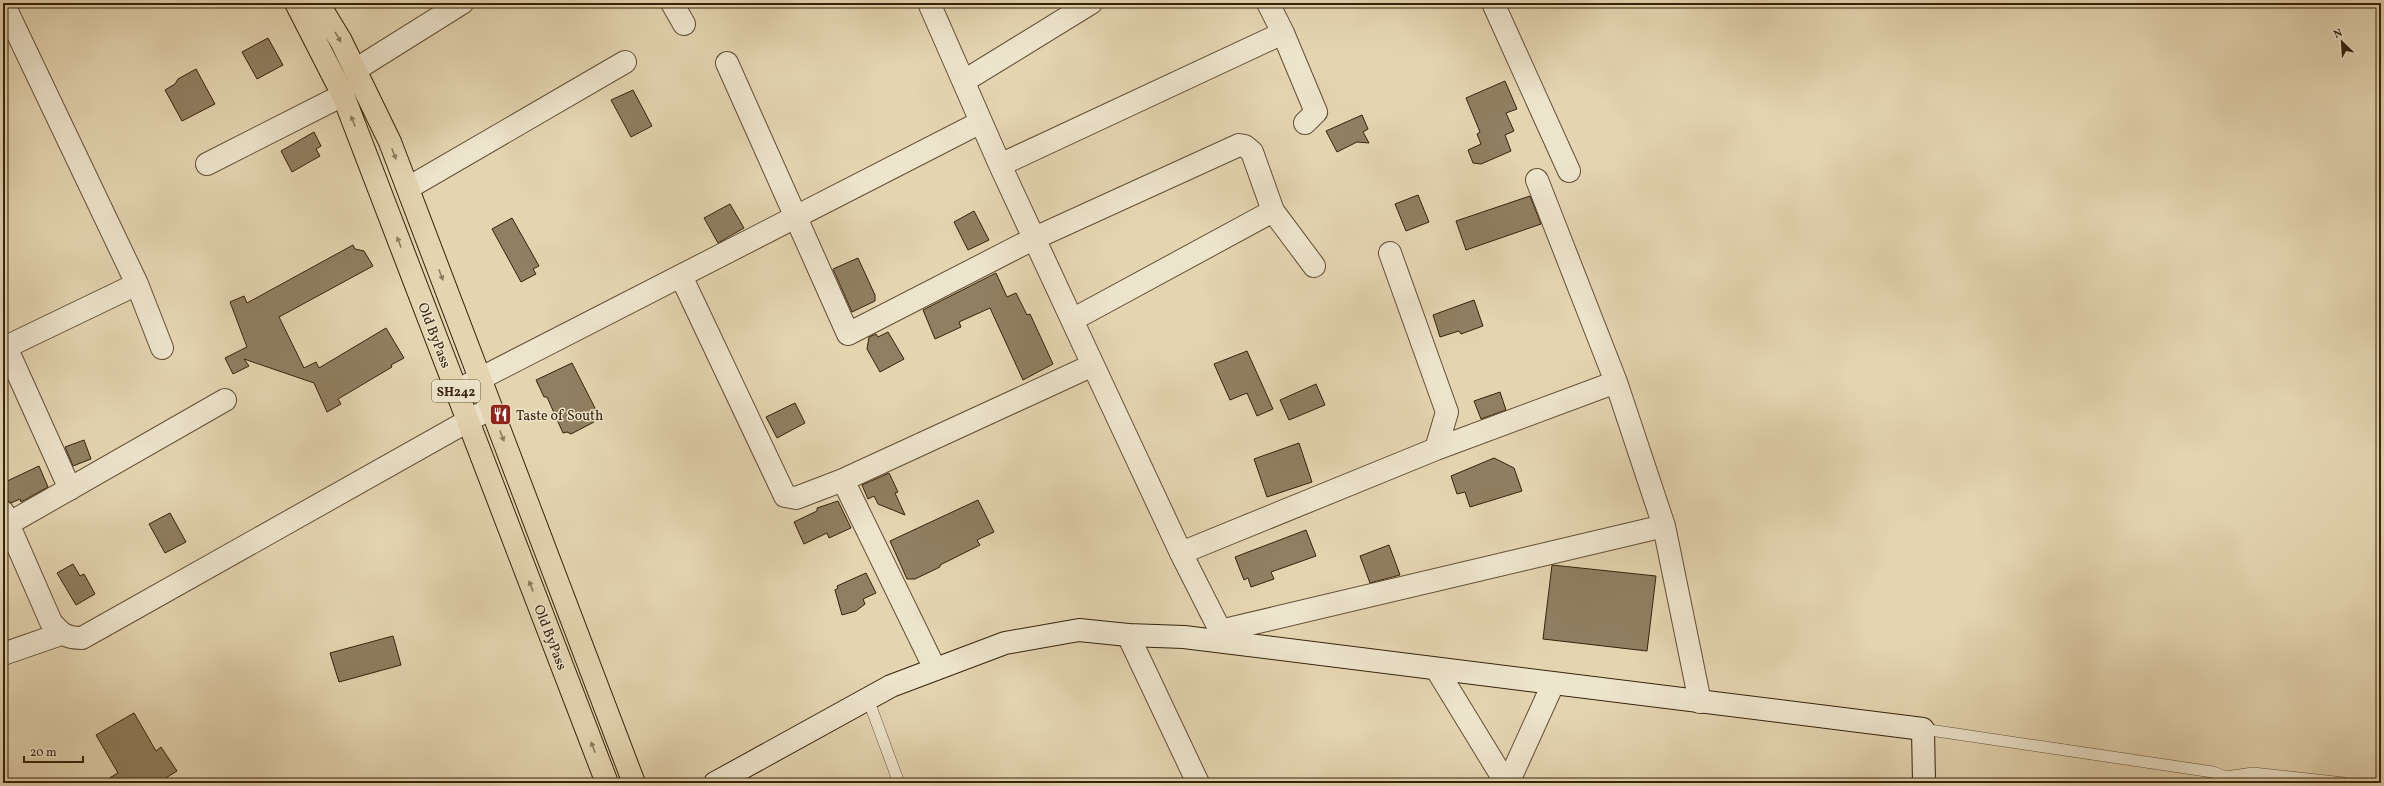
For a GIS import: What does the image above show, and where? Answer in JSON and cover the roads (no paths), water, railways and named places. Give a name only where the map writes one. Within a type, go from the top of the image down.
[{"type":"main road","name":"Old ByPass","points":[[296,3],[343,95],[607,783]]},
{"type":"main road","points":[[318,3],[355,70],[390,142],[634,783]]},
{"type":"street","points":[[3,3],[137,284],[162,348]]},
{"type":"street","points":[[355,70],[462,3]]},
{"type":"street","points":[[672,3],[684,24]]},
{"type":"street","points":[[929,3],[1000,165],[1093,366],[1180,553],[1223,637]]},
{"type":"street","points":[[964,81],[1091,3]]},
{"type":"street","points":[[1268,3],[1283,34],[1316,112],[1305,123]]},
{"type":"street","points":[[1495,4],[1569,171]]},
{"type":"street","points":[[1000,165],[1283,34]]},
{"type":"street","points":[[408,188],[624,62]]},
{"type":"street","points":[[727,63],[794,217],[848,334],[1035,238],[1239,146],[1245,146],[1252,152],[1273,211],[1314,266]]},
{"type":"street","points":[[207,164],[343,95]]},
{"type":"street","points":[[456,391],[481,380],[794,217],[981,122]]},
{"type":"street","points":[[1537,180],[1616,382],[1664,526],[1700,702]]},
{"type":"street","points":[[1072,320],[1273,211]]},
{"type":"street","points":[[1390,253],[1447,412],[1436,449]]},
{"type":"street","points":[[681,276],[785,496],[796,498],[843,480],[1093,366]]},
{"type":"street","points":[[70,489],[6,348],[137,284]]},
{"type":"street","points":[[1180,553],[1436,449],[1616,382]]},
{"type":"street","points":[[225,400],[70,489],[6,518],[51,622],[61,634],[69,638],[82,638],[467,420],[491,408]]},
{"type":"street","points":[[843,480],[935,669]]},
{"type":"street","points":[[1223,637],[1664,526]]},
{"type":"street","points":[[715,783],[890,686],[1012,642],[1079,630],[1128,635],[1223,637],[1437,670],[1923,729],[1924,783]]},
{"type":"street","points":[[3,654],[61,634]]},
{"type":"street","points":[[1128,635],[1198,783]]},
{"type":"street","points":[[1437,670],[1507,783]]},
{"type":"street","points":[[1507,783],[1554,684]]},
{"type":"lane","points":[[868,699],[899,783]]},
{"type":"lane","points":[[1923,729],[2213,772],[2228,780],[2260,774],[2344,783]]},
{"type":"place","name":"Taste of South","points":[[501,415]]}]
